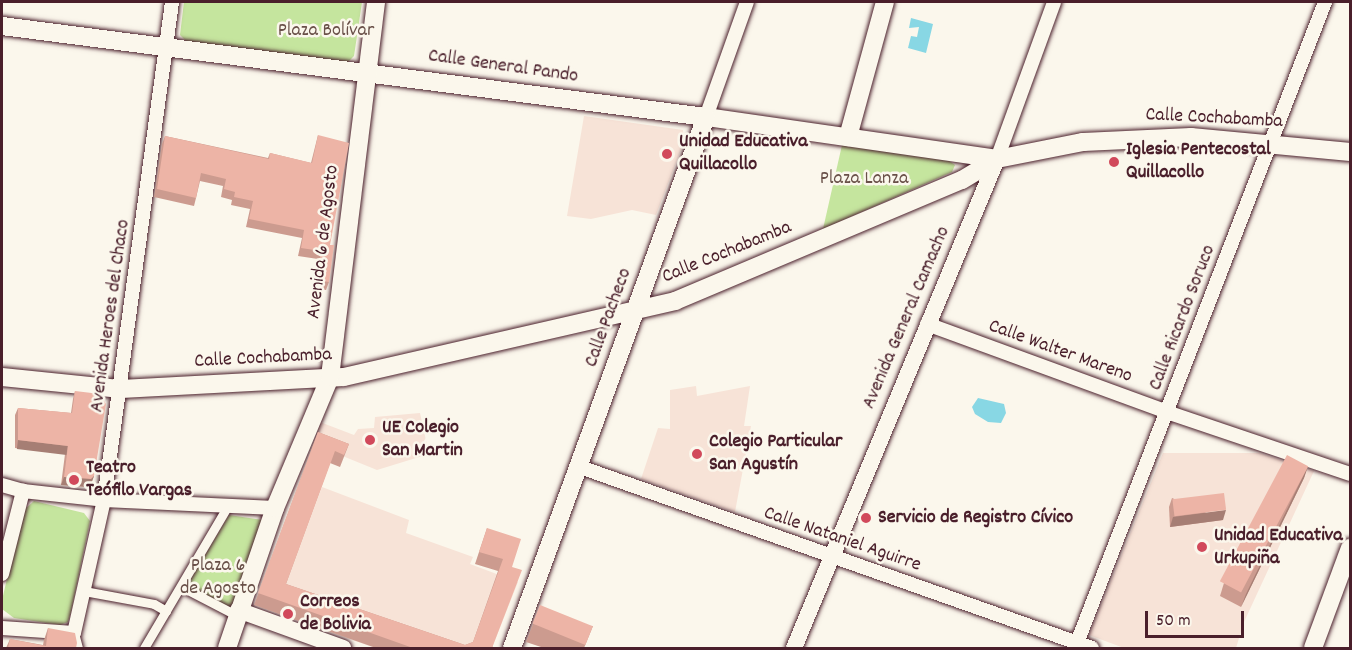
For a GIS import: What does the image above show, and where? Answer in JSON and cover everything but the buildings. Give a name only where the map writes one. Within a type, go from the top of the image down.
[{"type":"main road","name":"Avenida 6 de Agosto","points":[[227,648],[275,508],[330,377],[376,2]]},
{"type":"main road","points":[[848,137],[885,2]]},
{"type":"main road","name":"Calle General Pando","points":[[2,26],[166,45],[706,117],[998,159]]},
{"type":"main road","name":"Calle Pacheco","points":[[512,648],[706,117]]},
{"type":"main road","name":"Calle Cochabamba","points":[[2,377],[121,389],[344,377],[635,308],[675,301],[962,180],[998,159],[1083,142],[1130,138],[1191,137],[1350,152]]},
{"type":"main road","points":[[1312,648],[1350,548]]},
{"type":"street","name":"Avenida Heroes del Chaco","points":[[74,633],[104,500],[121,389],[172,2]]},
{"type":"street","name":"Calle Pacheco","points":[[706,117],[747,2]]},
{"type":"street","name":"Avenida General Camacho","points":[[794,648],[927,324],[998,159],[1054,2]]},
{"type":"street","name":"Calle Ricardo Soruco","points":[[1076,646],[1325,2]]},
{"type":"street","name":"Calle Walter Mareno","points":[[927,324],[1167,412],[1350,474]]},
{"type":"street","name":"Calle Nataniel Aguirre","points":[[580,467],[1076,646],[1092,648]]},
{"type":"street","points":[[2,485],[22,491],[104,500],[275,508]]},
{"type":"street","points":[[2,574],[22,491]]},
{"type":"street","points":[[144,648],[182,587],[226,507]]},
{"type":"street","points":[[182,587],[238,613],[343,648]]},
{"type":"street","points":[[84,591],[154,604],[166,611]]},
{"type":"street","points":[[2,628],[74,633],[78,648]]},
{"type":"shaded area","points":[[584,116],[683,130],[684,142],[656,215],[632,210],[591,219],[567,216]]},
{"type":"shaded area","name":"Colegio Particular San Agustín","points":[[696,386],[697,396],[750,386],[744,426],[751,426],[735,512],[641,479],[658,428],[670,429],[670,390]]},
{"type":"shaded area","name":"UE Colegio San Martin","points":[[420,413],[429,454],[377,470],[313,444],[320,422],[354,435],[358,429],[374,428],[375,417]]},
{"type":"shaded area","name":"Unidad Educativa Urkupiña","points":[[1163,453],[1259,453],[1314,471],[1244,622],[1236,648],[1124,648],[1089,635]]},
{"type":"shaded area","points":[[322,487],[409,520],[406,533],[473,557],[470,564],[518,582],[492,648],[375,648],[275,613]]},
{"type":"green space","name":"Plaza Bolívar","points":[[184,2],[362,2],[354,56],[347,63],[186,41],[180,35]]},
{"type":"green space","name":"Plaza Lanza","points":[[842,145],[948,160],[955,165],[952,172],[823,229]]},
{"type":"green space","points":[[34,501],[84,513],[90,521],[71,612],[68,622],[60,625],[14,618],[2,609],[2,600],[23,511]]},
{"type":"green space","name":"Plaza 6 de Agosto","points":[[229,515],[263,520],[231,610],[186,587]]},
{"type":"water","points":[[911,18],[933,24],[926,53],[908,48],[911,36],[917,37],[919,27],[909,28]]},
{"type":"water","points":[[978,398],[1004,404],[1006,413],[1001,423],[988,422],[975,414],[972,407]]},
{"type":"place","name":"Unidad Educativa Quillacollo","points":[[667,154]]},
{"type":"place","name":"Iglesia Pentecostal Quillacollo","points":[[1114,162]]},
{"type":"place","name":"UE Colegio San Martin","points":[[370,440]]},
{"type":"place","name":"Colegio Particular San Agustín","points":[[697,454]]},
{"type":"place","name":"Teatro Teófilo Vargas","points":[[74,480]]},
{"type":"place","name":"Servicio de Registro Cívico","points":[[866,518]]},
{"type":"place","name":"Unidad Educativa Urkupiña","points":[[1202,547]]},
{"type":"place","name":"Correos de Bolivia","points":[[288,614]]}]
